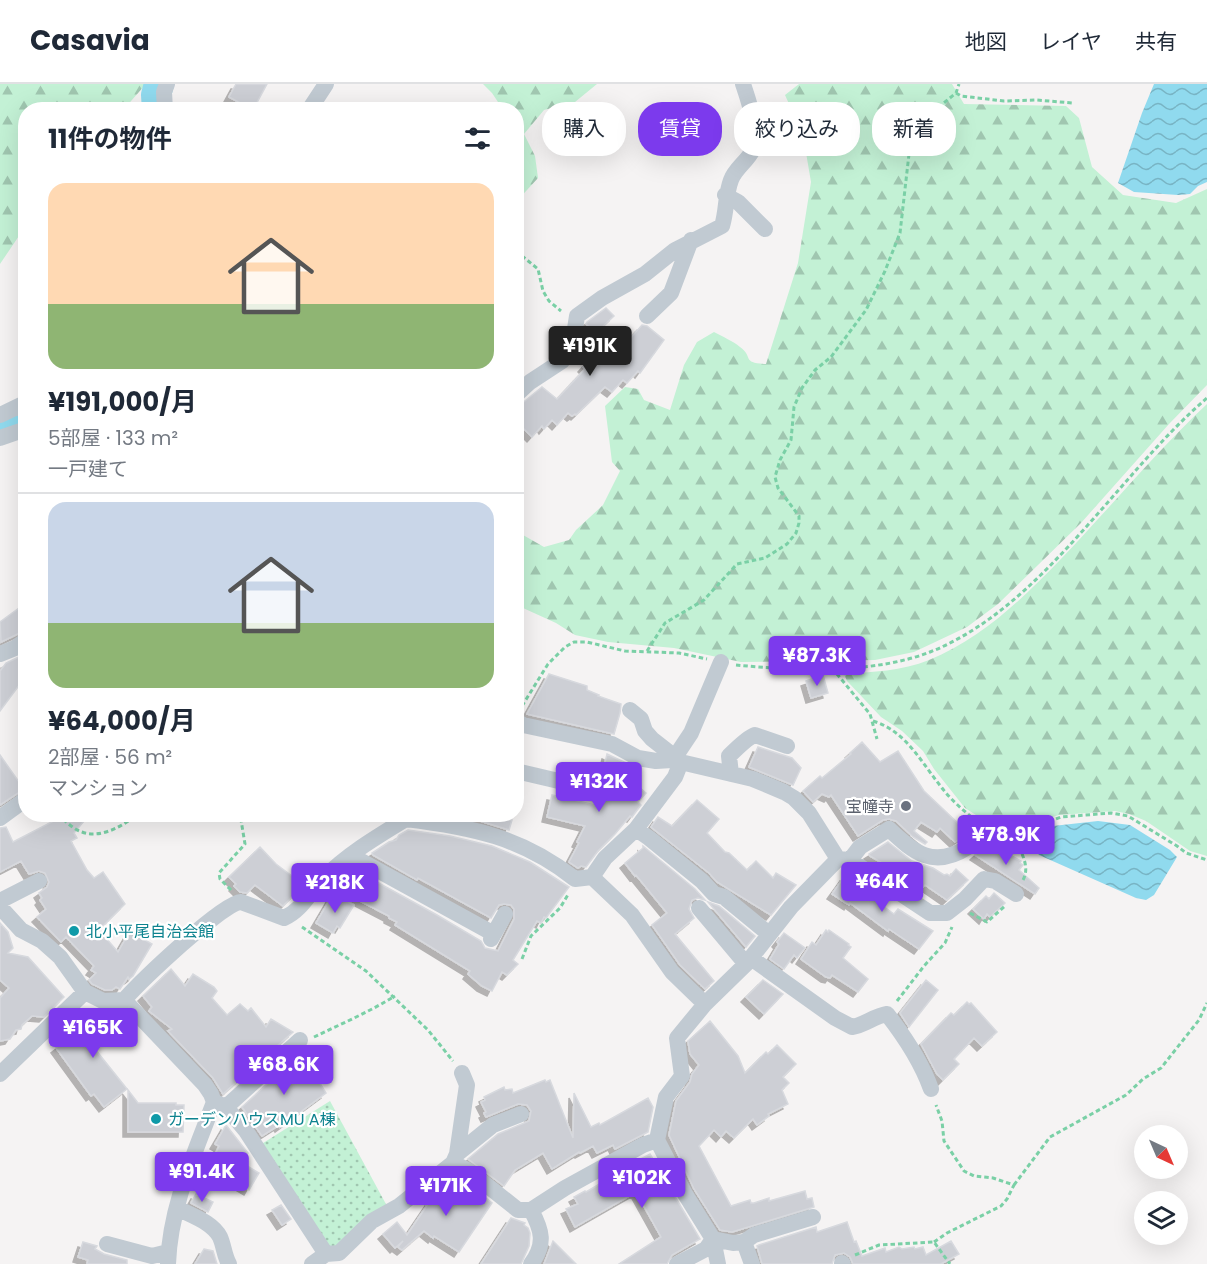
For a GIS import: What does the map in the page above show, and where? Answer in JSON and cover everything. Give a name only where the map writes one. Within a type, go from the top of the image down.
[{"type":"street","points":[[165,102],[164,92],[167,84]]},
{"type":"street","points":[[314,102],[326,84]]},
{"type":"street","points":[[524,388],[562,361],[572,348],[577,316],[602,298],[645,274],[691,240],[722,226],[725,195],[732,176],[752,152],[754,139],[751,108],[743,84]]},
{"type":"street","points":[[725,195],[738,202],[765,229]]},
{"type":"street","points":[[647,316],[671,293],[691,240]]},
{"type":"street","points":[[0,415],[18,406]]},
{"type":"street","points":[[0,438],[18,432]]},
{"type":"street","points":[[0,654],[18,646]]},
{"type":"street","points":[[676,759],[691,733],[721,662]]},
{"type":"street","points":[[583,878],[636,829],[675,777],[679,767],[676,759],[652,739],[645,731],[641,719],[630,710]]},
{"type":"street","points":[[524,724],[612,744],[638,758],[656,761],[676,759],[753,779],[794,798],[810,813],[844,860],[930,914],[947,913],[965,899],[984,879],[995,881],[1016,894]]},
{"type":"street","points":[[731,774],[729,756],[750,736],[755,735],[787,746]]},
{"type":"street","points":[[524,773],[597,790]]},
{"type":"street","points":[[0,818],[18,805]]},
{"type":"street","points":[[0,907],[21,930],[42,941],[60,957],[85,992],[103,1001],[124,1000],[134,988],[216,915],[237,902],[242,902],[284,918],[292,915],[323,878],[370,841],[399,822]]},
{"type":"street","points":[[434,822],[466,828],[518,843],[583,878],[632,915],[672,972],[705,1004]]},
{"type":"street","points":[[636,829],[702,881],[714,894],[724,897],[769,934]]},
{"type":"street","points":[[718,1264],[712,1239],[657,1140],[666,1097],[682,1076],[677,1038],[705,1004],[748,961],[791,907],[860,846],[889,829],[906,845],[929,858],[948,856],[966,848],[986,833],[1016,832]]},
{"type":"street","points":[[352,856],[492,937],[505,914]]},
{"type":"street","points":[[0,901],[39,880]]},
{"type":"street","points":[[699,908],[748,961],[852,1027],[863,1025],[878,1015],[887,1014],[923,1068],[931,1089]]},
{"type":"street","points":[[5,1069],[85,992]]},
{"type":"street","points":[[124,1000],[246,1131],[326,1254]]},
{"type":"street","points":[[107,1244],[168,1258],[172,1228],[189,1163],[220,1105],[300,1040]]},
{"type":"street","points":[[455,1159],[467,1085],[462,1073]]},
{"type":"street","points":[[312,1264],[326,1254],[339,1253],[372,1221],[399,1206],[494,1125],[521,1114]]},
{"type":"street","points":[[455,1159],[518,1210],[531,1210],[565,1188],[643,1145],[657,1140]]},
{"type":"street","points":[[177,1208],[213,1227],[229,1264]]},
{"type":"street","points":[[531,1210],[538,1222],[542,1242],[538,1256],[531,1264]]},
{"type":"street","points":[[712,1239],[733,1243],[744,1242],[754,1235],[813,1217]]},
{"type":"street","points":[[677,1264],[705,1249],[712,1239]]},
{"type":"street","points":[[744,1242],[752,1264]]},
{"type":"path","points":[[647,651],[665,623],[704,600],[737,564],[765,558],[786,544],[796,532],[800,523],[799,516],[778,488],[775,477],[780,460],[791,440],[794,407],[802,388],[815,370],[831,357],[866,310],[900,233],[909,154],[934,111],[956,93],[959,84]]},
{"type":"path","points":[[956,93],[961,96],[1004,101],[1037,100],[1072,103]]},
{"type":"path","points":[[524,258],[538,269],[543,291],[549,301],[560,311],[577,316]]},
{"type":"path","points":[[524,704],[548,664],[565,647],[574,642],[587,642],[625,651],[679,653],[760,667],[832,668],[889,664],[953,642],[983,624],[1024,590],[1075,539],[1159,445],[1207,398]]},
{"type":"path","points":[[832,668],[870,714],[877,739]]},
{"type":"path","points":[[873,721],[894,729],[944,790],[986,833]]},
{"type":"path","points":[[964,915],[970,913],[987,922],[1016,894],[1027,873],[1016,832],[1061,817],[1111,813],[1134,818],[1186,854],[1207,860]]},
{"type":"path","points":[[69,822],[84,833],[98,834],[126,822]]},
{"type":"path","points":[[241,822],[245,844],[219,873],[220,879],[242,902]]},
{"type":"path","points":[[522,959],[531,936],[560,908],[583,878]]},
{"type":"path","points":[[289,916],[366,971],[395,996],[428,1030],[462,1073]]},
{"type":"path","points":[[887,1014],[945,943],[952,927],[958,921]]},
{"type":"path","points":[[300,1040],[308,1040],[346,1020],[368,1013],[395,996]]},
{"type":"path","points":[[843,1264],[847,1258],[879,1245],[934,1242],[1001,1206],[1050,1137],[1119,1100],[1143,1079],[1161,1068],[1199,1020],[1207,1003]]},
{"type":"path","points":[[931,1089],[942,1121],[944,1141],[964,1171],[974,1176],[993,1178],[1014,1185]]},
{"type":"path","points":[[934,1242],[950,1264]]},
{"type":"green space","points":[[0,84],[146,84],[130,102],[18,102],[18,237],[0,264]]},
{"type":"green space","points":[[483,84],[597,84],[575,102],[542,102],[542,112],[524,134],[524,102],[498,102]]},
{"type":"green space","points":[[799,84],[952,84],[964,104],[1066,106],[1079,118],[1092,167],[1123,195],[1176,203],[1207,189],[1207,385],[1081,523],[998,604],[967,627],[914,652],[875,660],[741,662],[674,648],[608,642],[575,635],[556,623],[524,608],[524,536],[544,547],[569,540],[576,530],[603,505],[620,471],[612,462],[605,406],[625,387],[638,389],[644,400],[670,410],[684,365],[697,342],[714,332],[740,347],[750,361],[766,364],[798,263],[811,182],[807,156],[860,156],[860,102],[788,102],[785,95]]},
{"type":"green space","points":[[524,134],[535,156],[538,178],[524,193]]},
{"type":"green space","points":[[1207,404],[1207,856],[1190,851],[1146,821],[1115,811],[1059,815],[1017,828],[990,824],[965,808],[934,769],[923,751],[902,731],[881,717],[847,681],[844,674],[919,664],[948,651],[983,630],[1045,576]]},
{"type":"green space","points":[[330,1101],[387,1206],[337,1247],[328,1246],[260,1145]]},
{"type":"water","points":[[1154,84],[1207,84],[1207,182],[1198,186],[1190,194],[1134,192],[1118,183]]},
{"type":"water","points":[[1098,821],[1130,825],[1170,850],[1177,857],[1154,895],[1146,900],[1136,898],[1039,855],[1025,836],[1053,826]]},
{"type":"building","points":[[236,84],[267,84],[257,102],[238,102],[229,97]]},
{"type":"building","points":[[606,308],[614,316],[597,332],[618,352],[642,325],[647,326],[664,340],[640,373],[638,371],[627,383],[623,380],[612,392],[605,387],[576,415],[572,416],[568,413],[557,425],[552,420],[544,429],[542,426],[532,437],[524,429],[524,402],[542,387],[557,399],[585,369],[583,367],[593,356],[586,341],[595,333],[586,324]]},
{"type":"building","points":[[18,609],[18,634],[1,642],[0,622]]},
{"type":"building","points":[[18,657],[18,687],[0,711],[0,671],[6,663]]},
{"type":"building","points":[[549,674],[587,686],[587,690],[598,696],[621,704],[614,734],[527,714]]},
{"type":"building","points":[[823,675],[828,693],[811,698],[806,681]]},
{"type":"building","points":[[862,742],[880,762],[898,751],[924,791],[960,825],[965,821],[972,830],[955,842],[940,828],[937,832],[921,822],[914,831],[927,842],[925,844],[913,837],[896,821],[889,819],[883,820],[858,836],[831,795],[829,797],[822,794],[813,802],[803,791],[851,754]]},
{"type":"building","points":[[758,747],[792,758],[801,768],[793,785],[749,767]]},
{"type":"building","points":[[607,754],[626,763],[622,778],[625,775],[646,793],[638,802],[641,805],[632,817],[630,816],[586,867],[578,868],[569,862],[585,826],[547,817],[552,795],[599,806],[620,781],[605,777],[604,767]]},
{"type":"building","points":[[0,755],[18,780],[18,793],[0,805]]},
{"type":"building","points":[[697,800],[719,819],[707,833],[725,852],[747,870],[756,861],[773,878],[776,873],[796,885],[771,915],[717,882],[651,827],[658,817],[672,826]]},
{"type":"building","points":[[52,822],[83,822],[74,833],[77,838],[71,841],[87,870],[94,878],[103,872],[125,904],[99,930],[118,952],[130,931],[152,944],[133,976],[129,979],[128,977],[120,989],[116,987],[112,990],[105,990],[92,984],[89,980],[96,973],[91,970],[94,966],[66,937],[61,942],[37,917],[46,909],[40,900],[42,898],[39,893],[47,887],[49,882],[45,873],[39,871],[29,874],[21,861],[0,872],[0,828],[6,827],[13,842]]},
{"type":"building","points":[[483,822],[511,822],[509,830]]},
{"type":"building","points":[[408,830],[450,836],[492,846],[530,862],[569,887],[546,918],[544,917],[541,923],[537,921],[513,960],[518,964],[507,975],[502,972],[492,991],[468,974],[470,971],[395,925],[397,922],[389,916],[354,898],[366,876],[481,941],[485,948],[498,951],[514,919],[514,909],[511,905],[499,905],[491,918],[373,855],[372,853],[396,840],[399,835]]},
{"type":"building","points":[[888,842],[912,861],[933,868],[944,875],[950,876],[956,869],[968,880],[947,900],[925,885],[923,887],[870,856],[869,854]]},
{"type":"building","points":[[990,844],[1021,861],[1023,865],[1019,870],[1039,888],[1035,894],[975,855]]},
{"type":"building","points":[[643,846],[705,900],[698,898],[692,900],[689,909],[694,918],[675,934],[714,981],[705,989],[680,965],[652,925],[667,913],[625,863]]},
{"type":"building","points":[[260,847],[276,864],[304,885],[283,906],[255,885],[247,893],[240,892],[229,877]]},
{"type":"building","points":[[845,876],[872,892],[872,898],[894,914],[898,909],[933,931],[919,949],[889,929],[888,931],[850,903],[849,905],[832,894]]},
{"type":"building","points":[[994,893],[1005,903],[990,917],[987,914],[984,919],[973,909],[986,896],[989,899]]},
{"type":"building","points":[[333,894],[354,905],[340,928],[337,926],[333,933],[316,923]]},
{"type":"building","points":[[708,902],[719,906],[755,936],[746,947]]},
{"type":"building","points":[[0,923],[8,932],[13,948],[8,953],[28,957],[64,997],[44,1017],[32,1016],[22,1025],[21,1029],[16,1030],[10,1039],[0,1041],[0,998],[9,988],[0,980]]},
{"type":"building","points":[[826,930],[849,944],[851,947],[843,958],[868,979],[858,992],[832,975],[830,978],[826,977],[801,959],[812,942],[816,945]]},
{"type":"building","points":[[784,933],[805,948],[797,958],[794,955],[784,969],[770,959],[779,944],[777,942]]},
{"type":"building","points":[[171,969],[185,986],[193,974],[214,987],[217,991],[212,998],[227,1015],[240,1004],[248,1011],[251,1008],[266,1027],[271,1019],[293,1032],[223,1094],[213,1078],[168,1031],[172,1029],[149,1011],[152,1007],[143,996]]},
{"type":"building","points":[[763,980],[783,994],[764,1014],[746,997]]},
{"type":"building","points":[[926,980],[938,990],[909,1027],[900,1013]]},
{"type":"building","points":[[967,1002],[971,1003],[997,1032],[982,1046],[974,1038],[954,1059],[959,1064],[943,1080],[937,1074],[921,1044],[951,1013],[954,1015]]},
{"type":"building","points":[[102,1011],[112,1011],[108,1017],[119,1030],[95,1049],[127,1089],[104,1107],[94,1094],[91,1096],[56,1048]]},
{"type":"building","points":[[710,1021],[738,1056],[745,1073],[766,1052],[768,1054],[777,1045],[796,1064],[783,1077],[789,1083],[782,1090],[788,1104],[768,1114],[769,1116],[757,1125],[753,1119],[734,1138],[726,1131],[721,1137],[714,1130],[699,1146],[731,1206],[750,1200],[754,1203],[769,1198],[769,1201],[805,1191],[807,1199],[812,1198],[814,1207],[732,1232],[720,1230],[694,1189],[669,1135],[676,1101],[699,1065],[690,1054],[688,1041]]},
{"type":"building","points":[[301,1053],[326,1093],[280,1127],[279,1125],[262,1136],[242,1107]]},
{"type":"building","points":[[545,1080],[546,1082],[550,1080],[573,1138],[574,1093],[591,1127],[599,1123],[600,1125],[648,1098],[653,1107],[648,1132],[615,1149],[613,1145],[597,1153],[593,1146],[552,1169],[543,1153],[515,1170],[504,1186],[468,1159],[498,1134],[529,1121],[531,1111],[527,1105],[518,1104],[486,1117],[481,1102],[485,1100],[484,1097],[504,1087],[505,1090],[512,1089],[513,1093]]},
{"type":"building","name":"ガーデンハウスMU A棟","points":[[128,1090],[138,1103],[184,1105],[183,1132],[128,1132]]},
{"type":"building","points":[[226,1125],[248,1153],[242,1163],[259,1173],[249,1190],[232,1180],[236,1174],[212,1161],[219,1146],[215,1144]]},
{"type":"building","points":[[650,1154],[700,1239],[672,1255],[667,1264],[619,1264],[661,1237],[636,1192],[575,1227],[566,1209],[578,1204],[574,1197]]},
{"type":"building","points":[[454,1175],[492,1203],[459,1252],[424,1231],[402,1250],[398,1247],[403,1241],[395,1248],[383,1234],[397,1222],[407,1235],[430,1201],[432,1203]]},
{"type":"building","points":[[196,1194],[213,1202],[208,1212],[191,1203]]},
{"type":"building","points":[[281,1205],[291,1219],[282,1225],[272,1210]]},
{"type":"building","points":[[511,1218],[525,1223],[530,1233],[529,1246],[521,1264],[481,1264]]},
{"type":"building","points":[[847,1222],[862,1256],[885,1248],[886,1252],[899,1247],[902,1249],[914,1247],[915,1249],[923,1247],[926,1255],[951,1241],[959,1254],[941,1264],[853,1264],[850,1257],[844,1253],[835,1255],[832,1264],[762,1264],[757,1246],[759,1245],[816,1227],[817,1232]]},
{"type":"building","points":[[553,1241],[576,1264],[544,1264]]},
{"type":"building","points":[[83,1242],[97,1246],[95,1249],[104,1254],[127,1260],[127,1264],[87,1264],[88,1260],[78,1257]]},
{"type":"building","points":[[204,1249],[213,1251],[217,1264],[195,1264]]},
{"type":"waterway","points":[[156,102],[159,84]]},
{"type":"waterway","points":[[0,430],[18,422]]},
{"type":"place","name":"宝幢寺","points":[[906,806]]},
{"type":"place","name":"北小平尾自治会館","points":[[74,931]]},
{"type":"place","name":"ガーデンハウスMU A棟","points":[[156,1119]]}]
